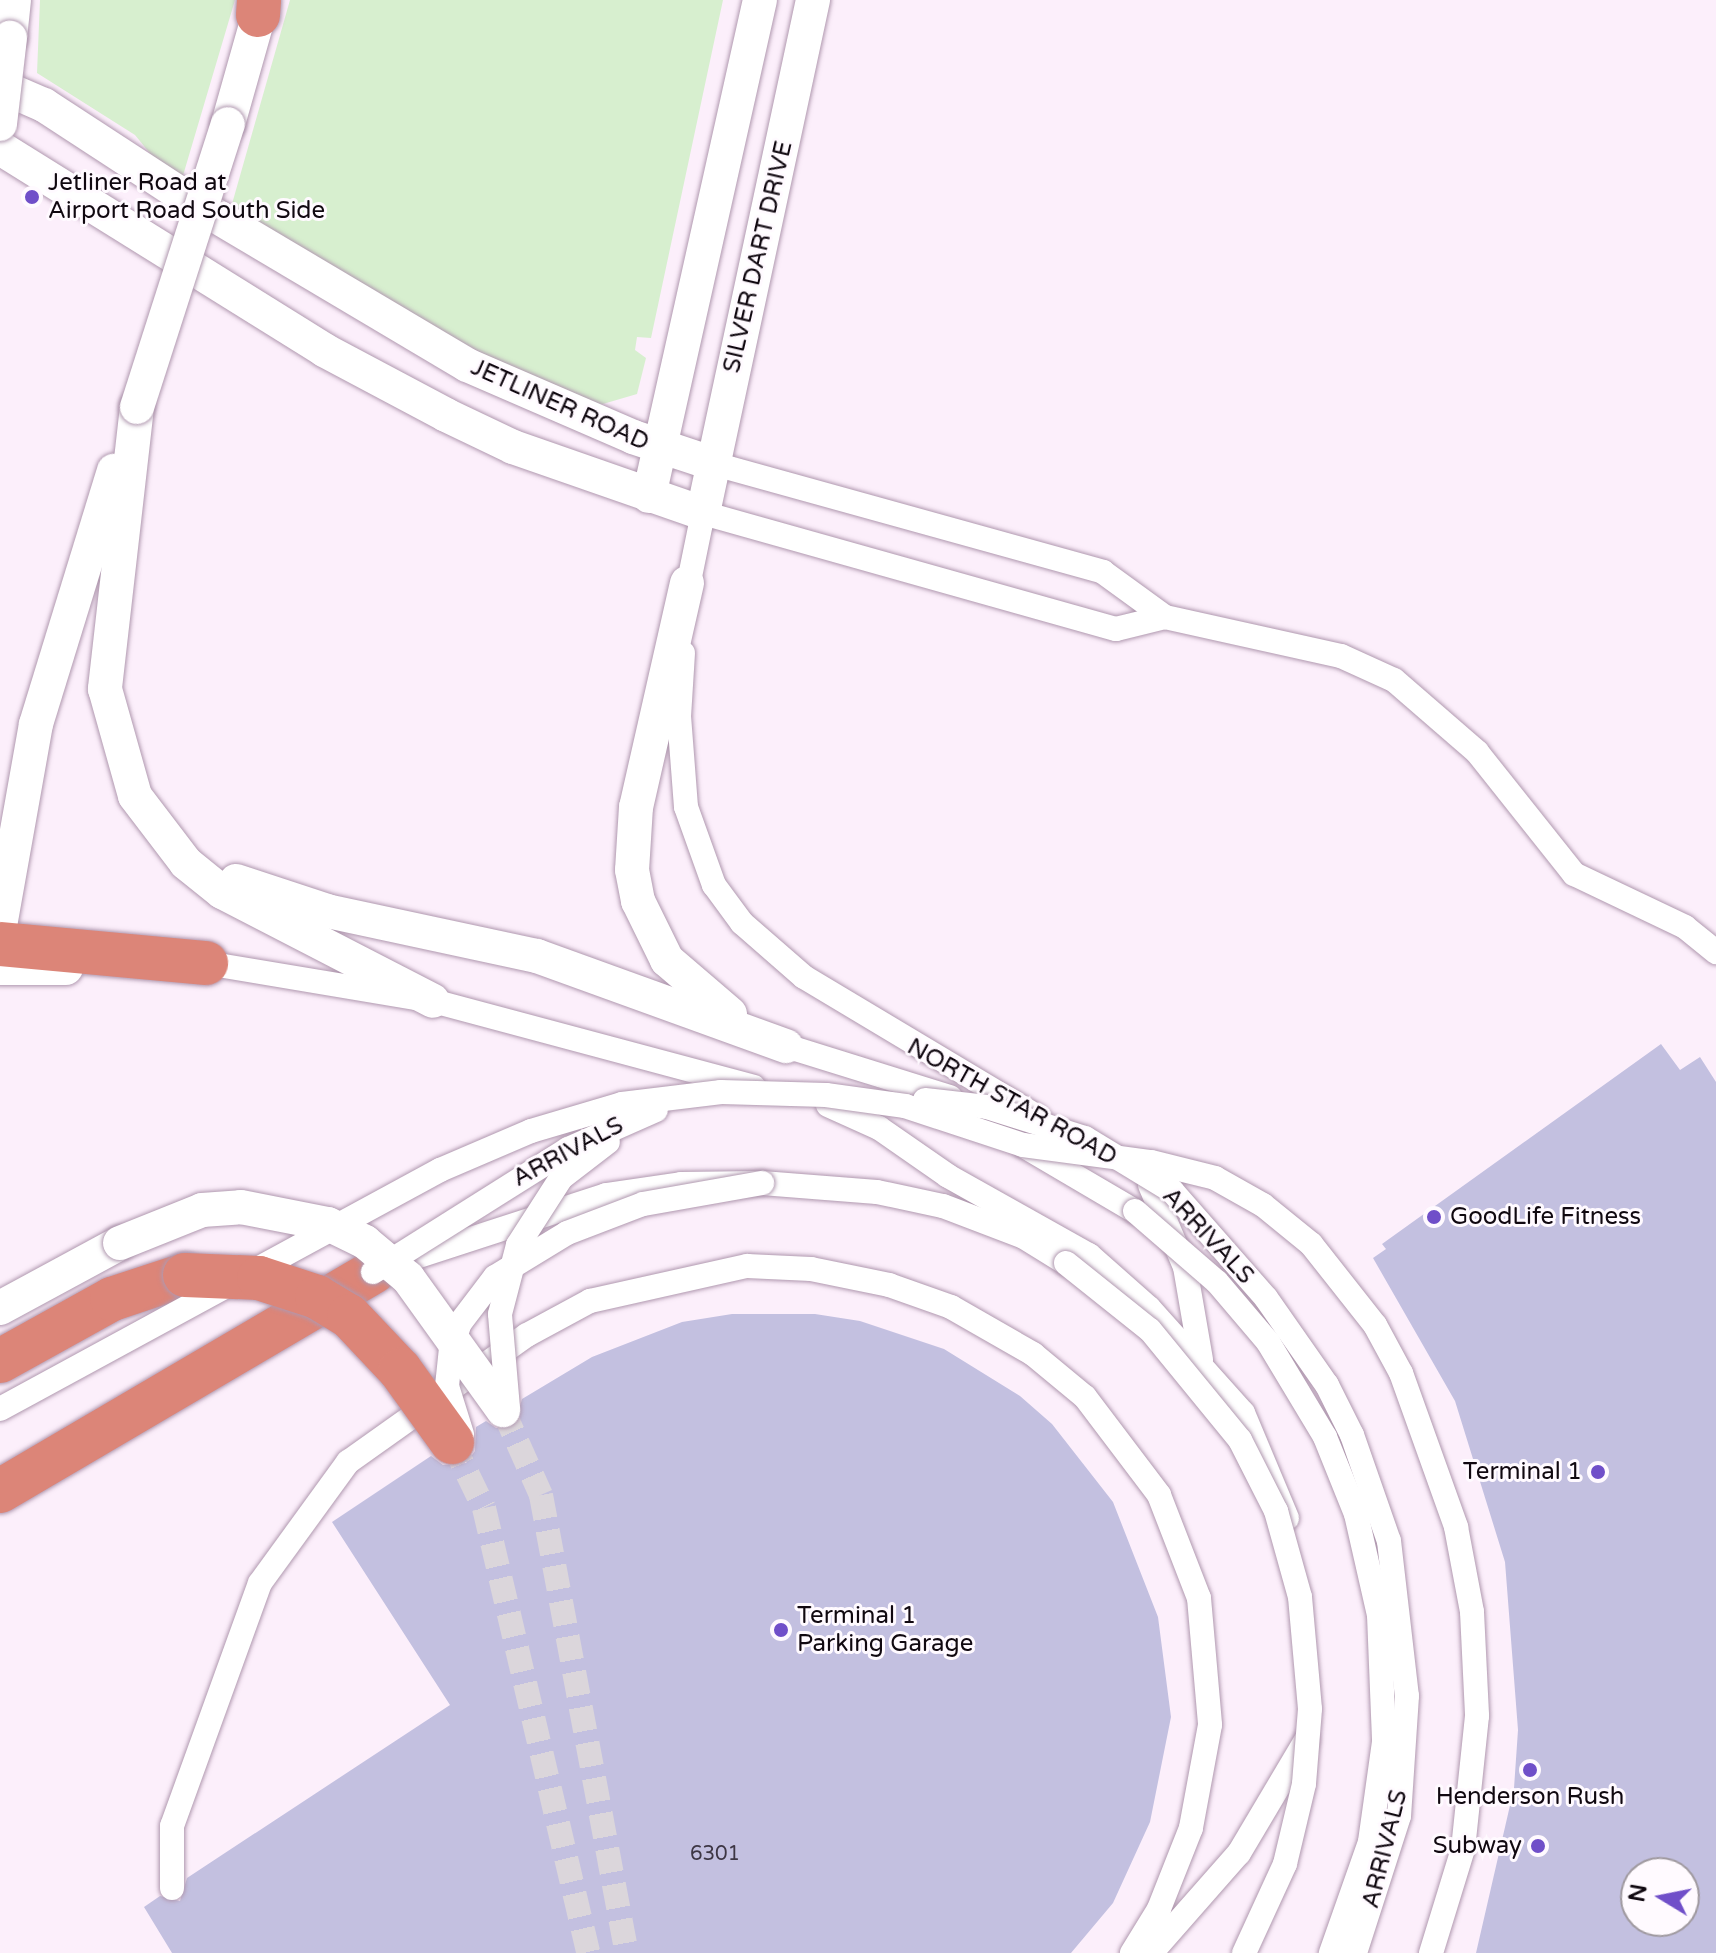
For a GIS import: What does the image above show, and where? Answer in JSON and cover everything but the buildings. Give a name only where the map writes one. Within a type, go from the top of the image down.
[{"type":"highway","points":[[0,944],[206,963]]},
{"type":"highway","points":[[0,1491],[373,1272]]},
{"type":"highway","points":[[0,1361],[148,1283],[185,1275],[259,1278],[317,1297],[349,1316],[400,1370],[457,1439]]},
{"type":"street","points":[[0,124],[14,0]]},
{"type":"street","points":[[649,496],[760,0]]},
{"type":"street","name":"SILVER DART DRIVE","points":[[703,513],[711,463],[813,0]]},
{"type":"street","points":[[0,926],[16,823],[55,648],[228,124],[260,5]]},
{"type":"street","name":"JETLINER ROAD","points":[[0,86],[44,105],[191,201],[467,365],[659,448],[1103,572],[1165,617],[1341,656],[1394,680],[1477,752],[1574,874],[1685,927],[1716,952]]},
{"type":"street","name":"JETLINER ROAD","points":[[0,148],[324,350],[446,415],[649,496],[703,513],[1116,629],[1165,617]]},
{"type":"street","points":[[446,415],[467,365]]},
{"type":"street","points":[[137,407],[105,689],[123,766],[156,829],[222,892],[433,1001]]},
{"type":"street","name":"NORTH STAR ROAD","points":[[703,513],[687,583],[682,770],[696,841],[714,885],[742,923],[804,977],[944,1066],[1076,1137],[1150,1185],[1225,1256],[1305,1359],[1357,1455],[1388,1549],[1401,1646],[1398,1768],[1387,1843],[1352,1953]]},
{"type":"street","points":[[687,583],[636,807],[634,880],[649,928],[675,969],[721,1008],[786,1046]]},
{"type":"street","points":[[156,829],[195,859],[280,898],[537,956],[786,1046],[987,1107]]},
{"type":"street","points":[[0,968],[206,963],[433,1001],[828,1105],[1076,1137]]},
{"type":"street","name":"ARRIVALS","points":[[373,1272],[568,1149],[629,1119],[730,1087],[850,1089],[987,1107],[1085,1138],[1172,1191],[1266,1298],[1327,1385],[1352,1435],[1395,1567],[1407,1696],[1399,1816],[1352,1953]]},
{"type":"street","points":[[505,1409],[499,1340],[507,1279],[518,1245],[561,1178],[611,1140],[663,1116],[770,1092]]},
{"type":"street","points":[[0,1409],[440,1170],[531,1131],[622,1104],[770,1092],[905,1106],[1023,1145],[1185,1169],[1241,1191],[1287,1223],[1328,1263],[1401,1373],[1453,1516],[1475,1646],[1471,1795],[1451,1897],[1431,1953]]},
{"type":"street","points":[[828,1105],[879,1128],[948,1176],[1089,1255],[1201,1360],[1243,1413],[1276,1483],[1309,1612],[1316,1714],[1297,1852],[1255,1953]]},
{"type":"street","points":[[1023,1145],[1135,1211],[1217,1282],[1268,1342],[1308,1406],[1351,1500],[1379,1615],[1384,1742],[1370,1842],[1331,1953]]},
{"type":"street","points":[[457,1439],[447,1367],[460,1323],[495,1277],[567,1233],[643,1204],[762,1183]]},
{"type":"street","points":[[373,1272],[572,1202],[681,1184],[762,1183],[840,1187],[943,1206],[1049,1250],[1150,1330],[1197,1383],[1252,1462],[1276,1511],[1300,1597],[1310,1709],[1304,1784],[1285,1864],[1244,1953]]},
{"type":"street","points":[[1150,1185],[1185,1267],[1201,1360]]},
{"type":"street","points":[[0,1308],[163,1220],[202,1210],[282,1212],[328,1224],[394,1263],[423,1294],[505,1409]]},
{"type":"street","points":[[172,1888],[172,1826],[260,1583],[348,1462],[527,1335],[590,1301],[684,1276],[747,1266],[811,1269],[889,1285],[951,1307],[1033,1354],[1085,1397],[1140,1464],[1178,1535],[1199,1598],[1209,1660],[1210,1725],[1201,1793],[1159,1909],[1132,1953]]},
{"type":"street","points":[[1151,1953],[1273,1804],[1316,1714]]},
{"type":"shaded area","points":[[0,0],[1716,0],[1716,1953],[0,1953]]},
{"type":"green space","points":[[40,0],[235,0],[179,189],[135,135],[37,73]]},
{"type":"green space","points":[[290,0],[723,0],[651,338],[637,337],[635,350],[646,358],[637,394],[596,406],[532,380],[228,218]]},
{"type":"tunnel","points":[[503,1410],[541,1495],[627,1953]]},
{"type":"tunnel","points":[[452,1442],[484,1508],[588,1953]]},
{"type":"place","name":"Jetliner Road at Airport Road South Side","points":[[32,197]]},
{"type":"place","name":"GoodLife Fitness","points":[[1434,1217]]},
{"type":"place","name":"Terminal 1","points":[[1598,1472]]},
{"type":"place","name":"Terminal 1 Parking Garage","points":[[781,1630]]},
{"type":"place","name":"Henderson Rush","points":[[1530,1770]]},
{"type":"place","name":"Subway","points":[[1538,1846]]}]
